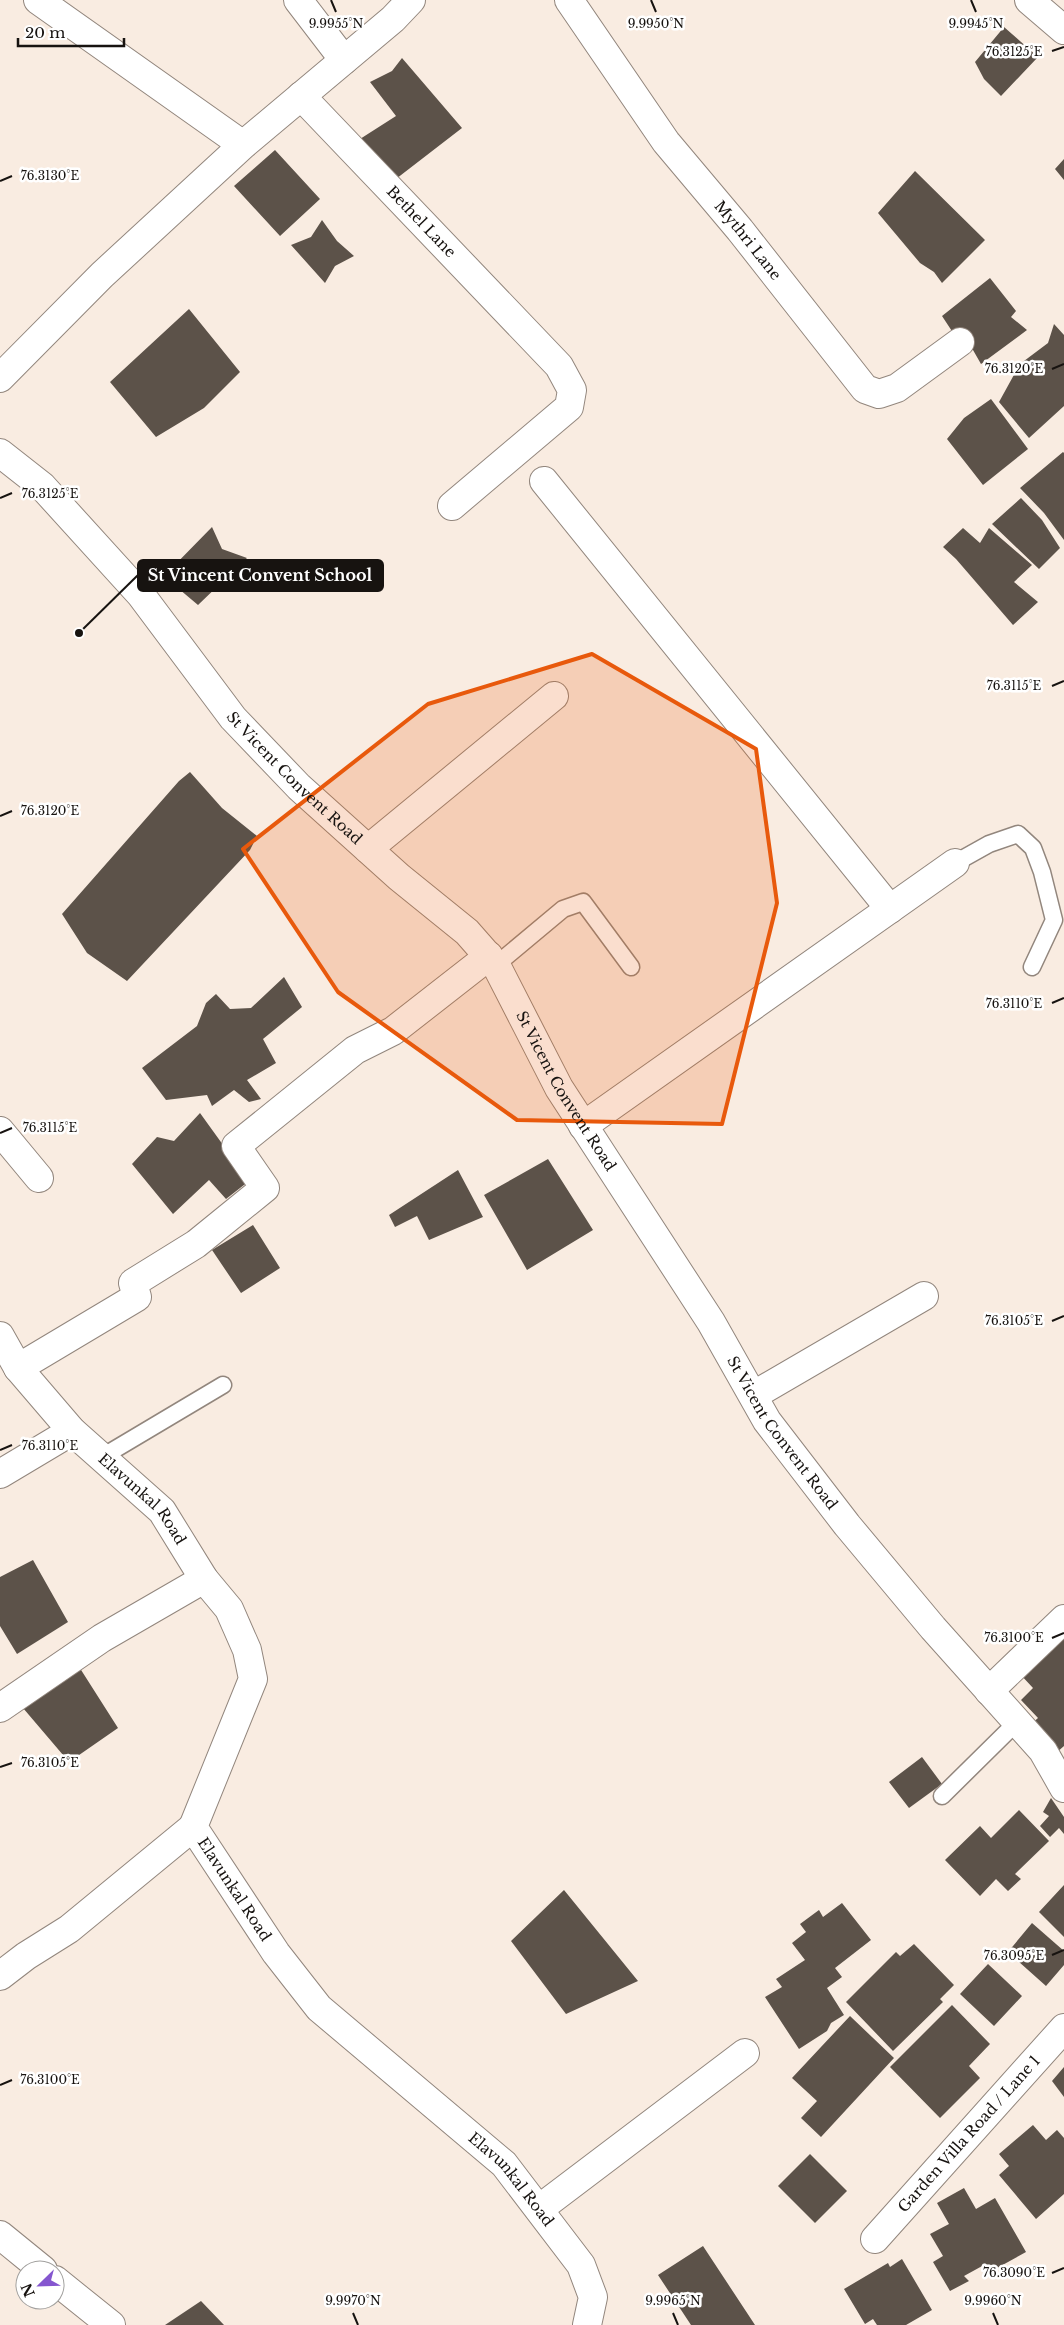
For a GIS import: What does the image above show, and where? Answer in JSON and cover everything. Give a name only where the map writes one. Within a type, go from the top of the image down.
[{"type":"street","points":[[38,0],[243,144]]},
{"type":"street","points":[[298,0],[344,60]]},
{"type":"street","points":[[0,378],[102,275],[243,144],[393,19],[411,0]]},
{"type":"street","name":"Mythri Lane","points":[[569,0],[666,142],[740,230],[865,389],[879,394],[897,388],[960,342]]},
{"type":"street","points":[[1029,0],[1064,30]]},
{"type":"street","name":"Bethel Lane","points":[[301,96],[559,366],[572,390],[569,407],[452,506]]},
{"type":"street","name":"St Vicent Convent Road","points":[[0,453],[42,486],[142,595],[233,718],[299,787],[368,849],[467,932],[492,960],[559,1088],[710,1322],[754,1395],[767,1421],[847,1525],[1060,1771]]},
{"type":"street","points":[[544,481],[890,909]]},
{"type":"street","points":[[368,849],[554,696]]},
{"type":"street","points":[[583,1126],[955,863]]},
{"type":"street","points":[[18,1368],[137,1297],[133,1283],[196,1244],[265,1188],[236,1146],[354,1050],[393,1031],[492,960]]},
{"type":"street","points":[[0,1131],[39,1178]]},
{"type":"street","points":[[754,1395],[924,1296]]},
{"type":"street","name":"Elavunkal Road","points":[[0,1336],[18,1368],[72,1431],[162,1511],[204,1579],[229,1609],[247,1650],[253,1679],[194,1828],[276,1953],[319,2008],[504,2164],[581,2265],[593,2297],[587,2325]]},
{"type":"street","points":[[0,1474],[72,1431]]},
{"type":"street","points":[[0,1708],[102,1638],[204,1579]]},
{"type":"street","points":[[989,1691],[1064,1619]]},
{"type":"street","points":[[0,1976],[106,1901],[194,1828]]},
{"type":"street","name":"Garden Villa Road / Lane 1","points":[[875,2239],[1064,2028]]},
{"type":"street","points":[[539,2210],[746,2053]]},
{"type":"street","points":[[0,2235],[31,2260]]},
{"type":"street","points":[[65,2288],[111,2325]]},
{"type":"lane","points":[[955,863],[989,844],[1018,834],[1033,848],[1042,872],[1054,920],[1032,967]]},
{"type":"lane","points":[[492,960],[563,909],[583,902],[630,967]]},
{"type":"lane","points":[[102,1457],[223,1385]]},
{"type":"lane","points":[[942,1796],[1017,1722]]},
{"type":"highlighted area","points":[[592,654],[756,749],[777,903],[722,1124],[517,1120],[338,992],[243,849],[428,704]]},
{"type":"building","points":[[1004,27],[1038,57],[1001,96],[984,79],[975,62]]},
{"type":"building","points":[[402,58],[462,128],[392,182],[360,139],[396,116],[370,82],[392,71]]},
{"type":"building","points":[[275,150],[320,199],[280,236],[234,186]]},
{"type":"building","points":[[1064,159],[1064,180],[1055,169]]},
{"type":"building","points":[[915,171],[985,240],[942,283],[934,272],[920,263],[878,213]]},
{"type":"building","points":[[322,220],[337,241],[354,256],[335,266],[325,283],[291,245],[311,237]]},
{"type":"building","points":[[990,278],[1016,311],[1011,317],[1027,330],[981,364],[973,350],[965,351],[942,316]]},
{"type":"building","points":[[189,309],[240,372],[204,408],[156,437],[110,382]]},
{"type":"building","points":[[1054,324],[1064,335],[1064,406],[1029,438],[999,402],[1020,364],[1048,343]]},
{"type":"building","points":[[991,399],[1028,449],[983,485],[947,439],[964,418]]},
{"type":"building","points":[[1063,452],[1064,540],[1044,513],[1020,488]]},
{"type":"building","points":[[1021,498],[1042,520],[1060,548],[1039,569],[992,524]]},
{"type":"building","points":[[212,527],[222,549],[247,558],[198,605],[179,589],[166,574]]},
{"type":"building","points":[[963,528],[980,543],[989,528],[1032,565],[1014,582],[1038,602],[1013,625],[956,559],[943,547]]},
{"type":"building","points":[[190,772],[222,808],[257,836],[250,850],[127,981],[87,953],[62,914],[179,781]]},
{"type":"building","points":[[284,977],[302,1007],[263,1039],[276,1063],[247,1080],[261,1099],[249,1102],[234,1090],[212,1106],[207,1095],[166,1100],[142,1068],[197,1026],[206,1003],[216,994],[230,1009],[251,1008]]},
{"type":"building","points":[[200,1113],[249,1181],[226,1199],[209,1180],[173,1214],[132,1164],[157,1137],[174,1141]]},
{"type":"building","points":[[548,1159],[593,1230],[527,1270],[484,1195]]},
{"type":"building","points":[[458,1170],[483,1217],[429,1240],[417,1216],[395,1227],[389,1215]]},
{"type":"building","points":[[253,1225],[280,1268],[241,1293],[212,1250]]},
{"type":"building","points":[[33,1560],[68,1622],[17,1654],[0,1626],[0,1577]]},
{"type":"building","points":[[1064,1636],[1064,1746],[1056,1753],[1030,1725],[1038,1718],[1021,1700],[1033,1688],[1020,1674]]},
{"type":"building","points":[[76,1662],[118,1728],[69,1762],[23,1708]]},
{"type":"building","points":[[922,1757],[942,1784],[909,1808],[889,1782]]},
{"type":"building","points":[[1051,1798],[1064,1817],[1064,1834],[1059,1828],[1050,1837],[1040,1826],[1049,1816],[1043,1812]]},
{"type":"building","points":[[1019,1810],[1049,1841],[1015,1874],[1021,1879],[1008,1891],[996,1879],[980,1896],[945,1860],[980,1826],[991,1838]]},
{"type":"building","points":[[1064,1885],[1064,1937],[1039,1912]]},
{"type":"building","points":[[564,1890],[638,1981],[566,2014],[511,1941]]},
{"type":"building","points":[[842,1903],[871,1940],[835,1968],[842,1977],[827,1988],[844,2015],[831,2023],[827,2031],[799,2049],[765,1997],[782,1987],[776,1979],[805,1960],[792,1943],[806,1932],[800,1924],[819,1910],[823,1917]]},
{"type":"building","points":[[1032,1923],[1064,1951],[1064,1965],[1046,1986],[1008,1952]]},
{"type":"building","points":[[914,1944],[954,1985],[940,1999],[943,2002],[893,2051],[846,2002],[896,1952],[900,1956]]},
{"type":"building","points":[[988,1964],[1022,1996],[994,2026],[960,1994]]},
{"type":"building","points":[[952,2005],[990,2044],[969,2066],[980,2078],[940,2118],[890,2067]]},
{"type":"building","points":[[850,2016],[894,2058],[821,2137],[801,2118],[817,2101],[792,2078]]},
{"type":"building","points":[[1064,2067],[1064,2097],[1052,2081]]},
{"type":"building","points":[[1033,2125],[1046,2140],[1057,2130],[1064,2138],[1064,2194],[1036,2219],[999,2175],[1009,2166],[999,2154]]},
{"type":"building","points":[[810,2154],[847,2191],[815,2223],[778,2186]]},
{"type":"building","points":[[964,2188],[976,2209],[995,2198],[1026,2252],[988,2273],[984,2265],[964,2276],[969,2281],[950,2291],[933,2262],[943,2256],[930,2234],[949,2224],[937,2203]]},
{"type":"building","points":[[703,2246],[755,2325],[691,2325],[658,2275]]},
{"type":"building","points":[[902,2259],[932,2310],[906,2325],[877,2325],[873,2319],[865,2324],[844,2289],[888,2263],[890,2267]]},
{"type":"building","points":[[201,2301],[224,2325],[165,2325]]},
{"type":"place","name":"St Vincent Convent School","points":[[79,633]]}]
